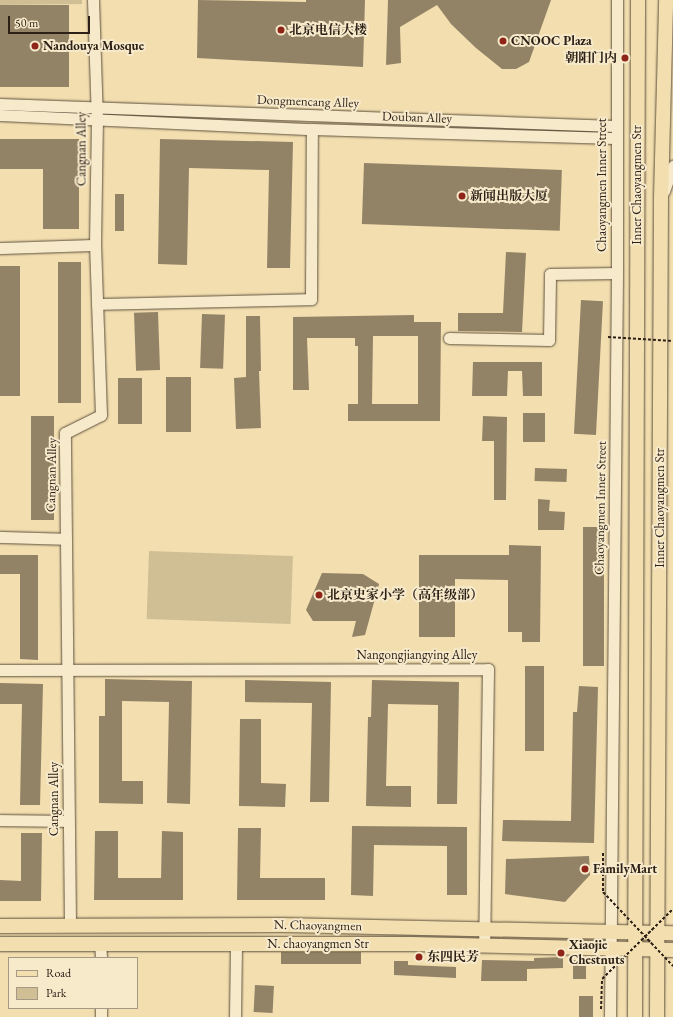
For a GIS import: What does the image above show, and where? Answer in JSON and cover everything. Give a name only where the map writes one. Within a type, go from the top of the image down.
[{"type":"main road","name":"Inner Chaoyangmen Str","points":[[638,0],[646,934],[658,951],[657,1017]]},
{"type":"main road","name":"Inner Chaoyangmen Str","points":[[635,1017],[635,950],[646,934],[666,0]]},
{"type":"main road","name":"N. Chaoyangmen","points":[[0,926],[70,924],[282,925],[646,934],[673,933]]},
{"type":"main road","name":"N. chaoyangmen Str","points":[[0,944],[236,943],[484,946],[658,951],[673,950]]},
{"type":"street","name":"Cangnan Alley","points":[[70,924],[65,433],[101,415],[95,245],[97,120],[93,0]]},
{"type":"street","name":"Chaoyangmen Inner Street","points":[[610,1017],[617,273],[615,126],[617,0]]},
{"type":"street","name":"Dongmencang Alley","points":[[0,104],[615,126]]},
{"type":"street","points":[[0,115],[97,120]]},
{"type":"street","name":"Douban Alley","points":[[97,120],[312,129],[615,138]]},
{"type":"street","points":[[97,304],[311,299],[312,129]]},
{"type":"street","points":[[661,197],[673,166]]},
{"type":"street","points":[[0,248],[95,245]]},
{"type":"street","points":[[449,338],[549,340],[550,274],[617,273]]},
{"type":"street","points":[[0,536],[66,539]]},
{"type":"street","points":[[0,670],[68,668]]},
{"type":"street","name":"Nangongjiangying Alley","points":[[68,668],[488,669],[484,946]]},
{"type":"street","points":[[0,820],[68,821]]},
{"type":"street","points":[[100,943],[100,957]]},
{"type":"street","points":[[235,1017],[236,943]]},
{"type":"path","points":[[608,337],[673,341]]},
{"type":"path","points":[[603,853],[603,892],[646,934],[673,966]]},
{"type":"path","points":[[601,1009],[602,979],[673,909]]},
{"type":"green space","points":[[0,0],[82,0],[82,4],[0,5]]},
{"type":"green space","points":[[149,551],[293,556],[291,624],[147,619]]},
{"type":"building","name":"北京电信大楼","points":[[198,0],[306,2],[306,0],[365,0],[363,67],[197,58]]},
{"type":"building","name":"CNOOC Plaza","points":[[388,0],[551,0],[529,62],[516,69],[502,69],[476,48],[451,24],[437,5],[400,27],[401,63],[386,65]]},
{"type":"building","name":"Nandouya Mosque","points":[[0,5],[69,5],[69,87],[0,87]]},
{"type":"building","points":[[0,139],[79,139],[79,229],[43,229],[43,169],[0,169]]},
{"type":"building","points":[[160,139],[293,142],[290,268],[267,268],[269,170],[189,168],[187,265],[158,264]]},
{"type":"building","name":"新闻出版大厦","points":[[364,163],[562,170],[560,231],[362,224]]},
{"type":"building","points":[[115,194],[124,194],[124,231],[115,231]]},
{"type":"building","points":[[506,252],[526,253],[522,332],[458,331],[458,313],[503,313]]},
{"type":"building","points":[[58,262],[81,262],[81,403],[58,403]]},
{"type":"building","points":[[0,266],[20,266],[20,396],[0,396]]},
{"type":"building","points":[[581,300],[603,301],[596,435],[574,434]]},
{"type":"building","points":[[158,312],[160,370],[136,371],[134,313]]},
{"type":"building","points":[[202,314],[225,315],[223,369],[200,368]]},
{"type":"building","points":[[414,315],[414,322],[441,322],[440,421],[348,421],[348,404],[358,404],[358,346],[355,346],[355,338],[307,338],[309,390],[293,390],[293,317]],"holes":[[[373,336],[418,336],[418,404],[372,404]]]},
{"type":"building","points":[[246,316],[260,316],[261,371],[259,371],[261,428],[236,429],[234,378],[246,377]]},
{"type":"building","points":[[473,362],[542,362],[542,396],[523,396],[522,371],[508,371],[507,396],[472,396]]},
{"type":"building","points":[[166,377],[191,377],[191,432],[166,432]]},
{"type":"building","points":[[118,378],[142,378],[142,424],[118,424]]},
{"type":"building","points":[[523,413],[545,413],[545,442],[523,442]]},
{"type":"building","points":[[31,416],[54,416],[54,520],[31,520]]},
{"type":"building","points":[[483,416],[507,417],[506,500],[494,500],[494,441],[482,441]]},
{"type":"building","points":[[535,468],[567,469],[567,482],[535,481]]},
{"type":"building","points":[[538,499],[550,500],[549,511],[565,512],[564,530],[538,530]]},
{"type":"building","points":[[583,527],[604,527],[604,666],[583,666]]},
{"type":"building","points":[[509,545],[541,546],[540,642],[522,642],[522,632],[508,632],[508,580],[455,579],[455,637],[419,637],[419,555],[509,555]]},
{"type":"building","points":[[0,555],[38,555],[38,660],[20,659],[20,574],[0,574]]},
{"type":"building","points":[[322,573],[363,574],[379,584],[365,635],[352,637],[356,621],[313,621],[306,610]]},
{"type":"building","points":[[525,666],[544,666],[544,751],[525,751]]},
{"type":"building","points":[[105,679],[192,681],[190,804],[167,803],[169,702],[122,701],[122,781],[143,781],[143,804],[99,803],[99,716],[105,716]]},
{"type":"building","points":[[245,680],[331,682],[329,802],[310,802],[312,703],[245,702]]},
{"type":"building","points":[[372,680],[459,682],[457,804],[437,804],[438,705],[388,704],[386,786],[411,786],[411,807],[366,806],[368,717],[371,717]]},
{"type":"building","points":[[0,683],[43,684],[40,805],[20,805],[22,704],[0,704]]},
{"type":"building","points":[[579,686],[598,687],[594,843],[502,841],[503,820],[571,821],[573,712],[577,712]]},
{"type":"building","points":[[240,719],[261,719],[261,783],[286,784],[285,807],[239,806]]},
{"type":"building","points":[[352,826],[467,827],[467,895],[447,895],[447,846],[374,845],[373,896],[351,895]]},
{"type":"building","points":[[238,828],[261,828],[260,878],[325,878],[325,900],[237,900]]},
{"type":"building","points":[[95,831],[118,831],[118,878],[161,878],[162,831],[183,832],[183,900],[94,900]]},
{"type":"building","points":[[21,833],[42,833],[41,901],[0,901],[0,880],[21,881]]},
{"type":"building","points":[[589,856],[590,875],[565,902],[505,894],[506,859]]},
{"type":"building","points":[[281,952],[361,952],[361,964],[281,964]]},
{"type":"building","points":[[563,957],[563,968],[527,969],[527,981],[481,981],[482,960],[534,961],[534,958]]},
{"type":"building","points":[[573,960],[586,960],[586,979],[573,979]]},
{"type":"building","points":[[394,961],[408,961],[408,965],[456,967],[456,978],[394,975]]},
{"type":"building","points":[[255,985],[274,986],[273,1013],[254,1012]]},
{"type":"building","points":[[579,996],[593,996],[593,1017],[579,1017]]},
{"type":"place","name":"北京电信大楼","points":[[281,30]]},
{"type":"place","name":"CNOOC Plaza","points":[[503,41]]},
{"type":"place","name":"Nandouya Mosque","points":[[35,46]]},
{"type":"place","name":"朝阳门内","points":[[625,58]]},
{"type":"place","name":"新闻出版大厦","points":[[462,196]]},
{"type":"place","name":"北京史家小学（高年级部）","points":[[319,595]]},
{"type":"place","name":"FamilyMart","points":[[585,869]]},
{"type":"place","name":"Xiaojie Chestnuts","points":[[561,953]]},
{"type":"place","name":"东四民芳","points":[[419,957]]}]
